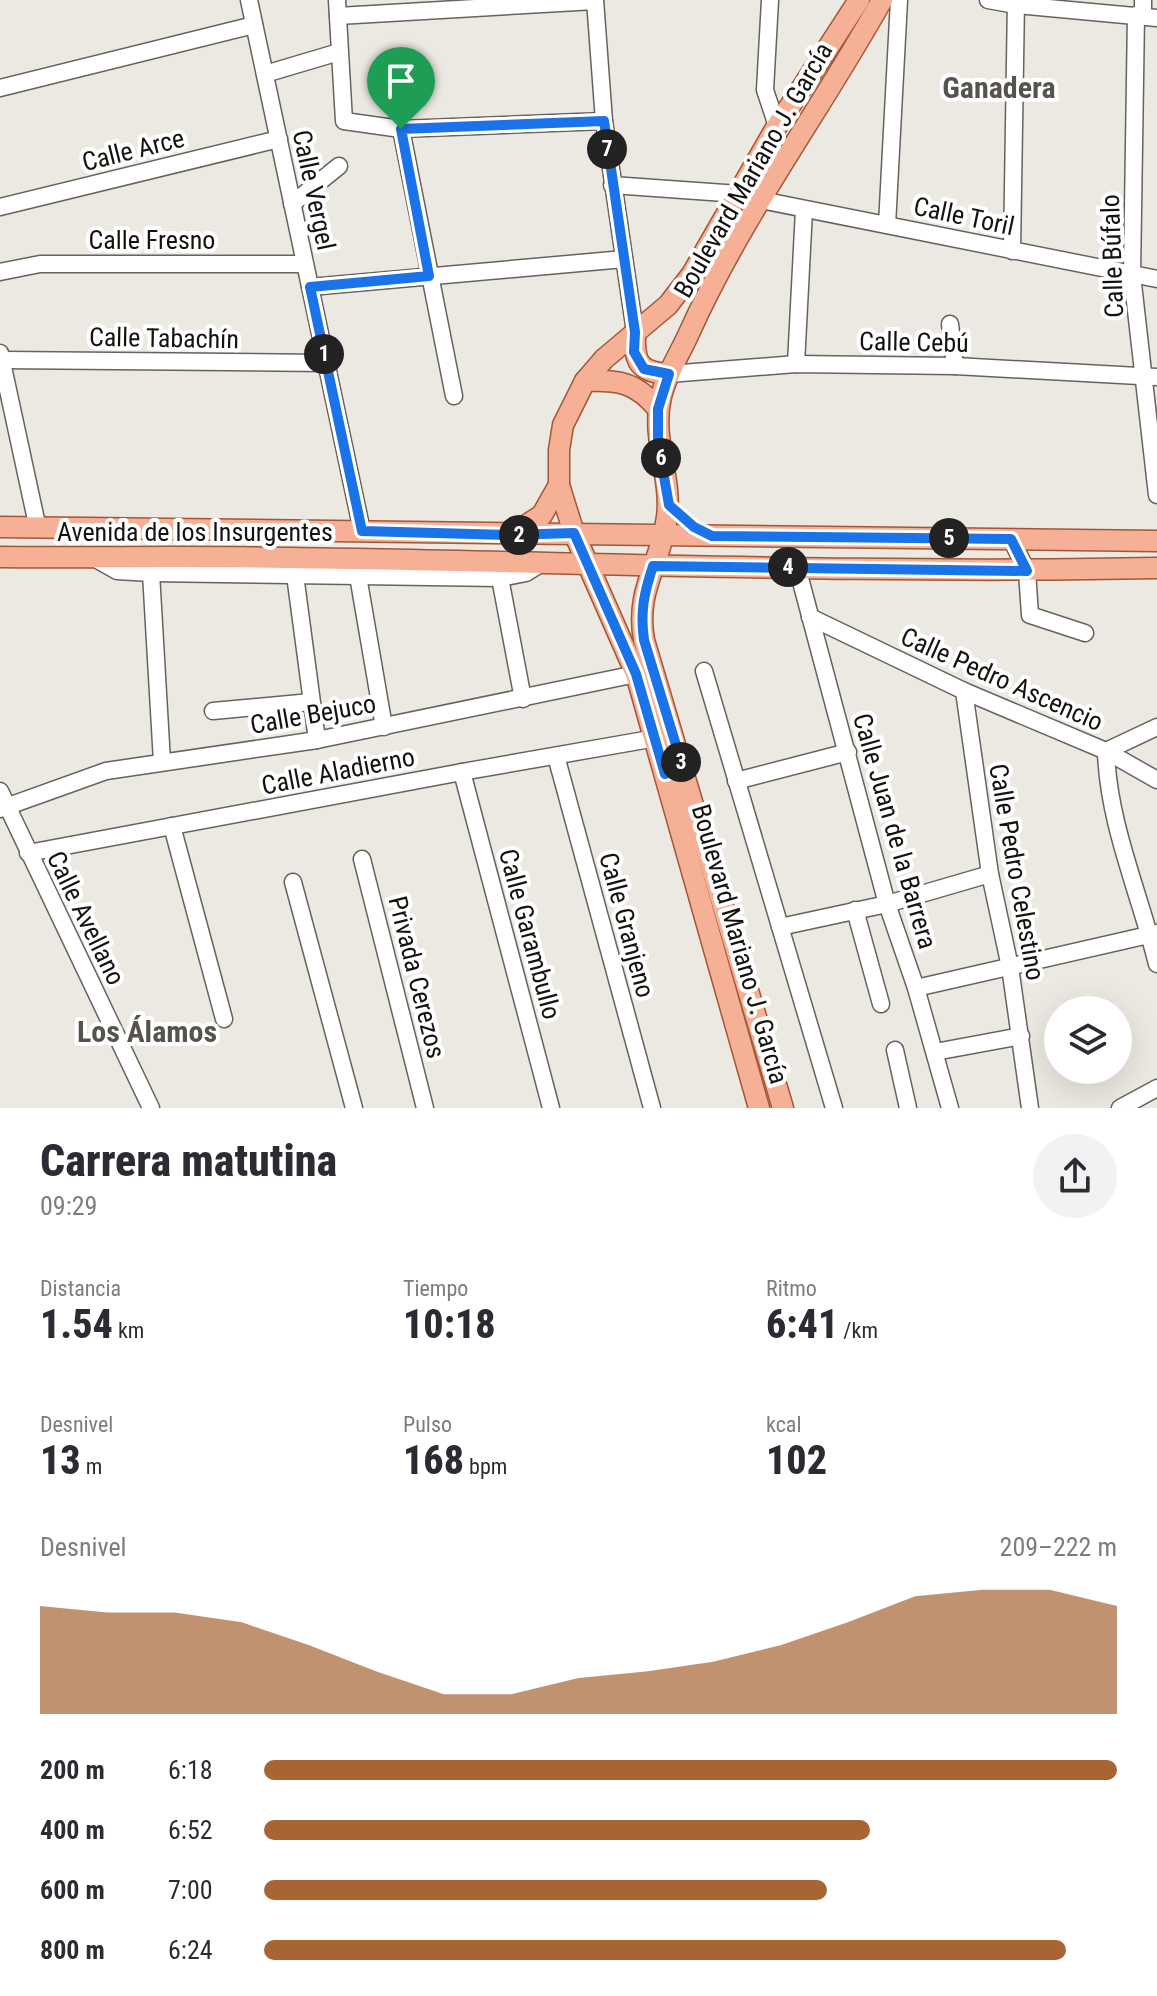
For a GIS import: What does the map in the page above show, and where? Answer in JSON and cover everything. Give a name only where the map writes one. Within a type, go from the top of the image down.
[{"type":"main road","name":"Boulevard Mariano J. García","points":[[783,1108],[674,771],[656,738],[636,674],[574,533],[559,485],[559,450],[563,425],[585,381],[604,359],[668,305],[692,274],[777,126],[859,0]]},
{"type":"main road","name":"Boulevard Mariano J. García","points":[[759,1108],[644,640],[642,602],[665,536],[669,505],[658,443],[658,409],[669,374],[725,260],[882,0]]},
{"type":"main road","points":[[635,332],[634,352],[638,362],[654,373],[669,374]]},
{"type":"main road","points":[[585,381],[621,382],[646,394],[658,409]]},
{"type":"main road","points":[[509,535],[542,515],[559,485]]},
{"type":"main road","points":[[669,505],[694,527],[712,536]]},
{"type":"main road","name":"Avenida de los Insurgentes","points":[[0,527],[1157,541]]},
{"type":"main road","name":"Avenida de los Insurgentes","points":[[0,557],[288,558],[1027,571],[1157,568]]},
{"type":"street","name":"Calle Vergel","points":[[249,0],[362,531]]},
{"type":"street","points":[[604,121],[401,129],[344,121],[338,8],[595,0],[604,121],[635,332]]},
{"type":"street","points":[[770,0],[765,90],[777,126]]},
{"type":"street","points":[[887,225],[899,0]]},
{"type":"street","points":[[988,0],[1145,12]]},
{"type":"street","points":[[1012,251],[1016,3]]},
{"type":"street","name":"Calle Búfalo","points":[[1145,12],[1132,275],[1150,377],[1157,495]]},
{"type":"street","points":[[0,88],[254,25]]},
{"type":"street","points":[[265,74],[339,52]]},
{"type":"street","points":[[401,129],[454,396]]},
{"type":"street","name":"Calle Arce","points":[[0,207],[279,139]]},
{"type":"street","points":[[292,204],[339,166]]},
{"type":"street","points":[[612,185],[739,194]]},
{"type":"street","name":"Calle Toril","points":[[761,200],[1157,279]]},
{"type":"street","points":[[796,364],[804,210]]},
{"type":"street","points":[[310,287],[624,259]]},
{"type":"street","name":"Calle Fresno","points":[[0,272],[40,264],[304,264]]},
{"type":"street","points":[[950,324],[955,366]]},
{"type":"street","points":[[1,357],[38,529]]},
{"type":"street","name":"Calle Tabachín","points":[[1,357],[325,363]]},
{"type":"street","name":"Calle Cebú","points":[[669,374],[796,364],[955,366],[1150,377]]},
{"type":"street","points":[[1011,539],[1027,571],[1030,615],[1085,633]]},
{"type":"street","points":[[1027,571],[1042,540]]},
{"type":"street","points":[[94,558],[117,571],[151,573],[500,578],[526,573],[542,563]]},
{"type":"street","name":"Calle Juan de la Barrera","points":[[797,567],[887,904],[916,988],[950,1108]]},
{"type":"street","points":[[151,573],[162,762]]},
{"type":"street","points":[[295,575],[317,740]]},
{"type":"street","points":[[358,576],[384,727]]},
{"type":"street","points":[[500,578],[523,699]]},
{"type":"street","name":"Calle Pedro Ascencio","points":[[810,617],[964,691],[1106,751],[1107,778],[1116,822],[1154,934],[1157,964]]},
{"type":"street","points":[[704,671],[834,1108]]},
{"type":"street","name":"Calle Bejuco","points":[[2,802],[88,776],[317,740],[636,674]]},
{"type":"street","name":"Calle Pedro Celestino","points":[[964,691],[990,874],[1010,967],[1030,1108]]},
{"type":"street","points":[[213,711],[311,702]]},
{"type":"street","points":[[1106,751],[1157,727]]},
{"type":"street","name":"Calle Aladierno","points":[[28,853],[656,738]]},
{"type":"street","points":[[1106,751],[1157,780]]},
{"type":"street","points":[[736,781],[848,752]]},
{"type":"street","name":"Calle Granjeno","points":[[556,756],[652,1108]]},
{"type":"street","name":"Calle Garambullo","points":[[462,772],[551,1108]]},
{"type":"street","name":"Calle Avellano","points":[[2,802],[151,1108]]},
{"type":"street","points":[[172,826],[224,1019]]},
{"type":"street","name":"Privada Cerezos","points":[[362,859],[425,1108]]},
{"type":"street","points":[[780,927],[887,904],[990,874]]},
{"type":"street","points":[[293,882],[354,1108]]},
{"type":"street","points":[[855,910],[881,1004]]},
{"type":"street","points":[[916,988],[1154,934]]},
{"type":"street","points":[[935,1052],[1021,1036]]},
{"type":"street","points":[[895,1050],[908,1108]]},
{"type":"street","points":[[1120,1108],[1157,1088]]},
{"type":"district","name":"Ganadera","points":[[999,88]]},
{"type":"district","name":"Los Álamos","points":[[147,1032]]},
{"type":"route","points":[[604,121],[635,332],[634,352],[644,369],[669,374],[658,409],[658,443],[669,505],[694,527],[712,536],[1011,539],[1027,571],[653,566],[642,602],[644,640],[683,768],[665,774],[636,674],[574,533],[509,535],[362,531],[310,287],[429,276],[401,129],[604,121]]}]
